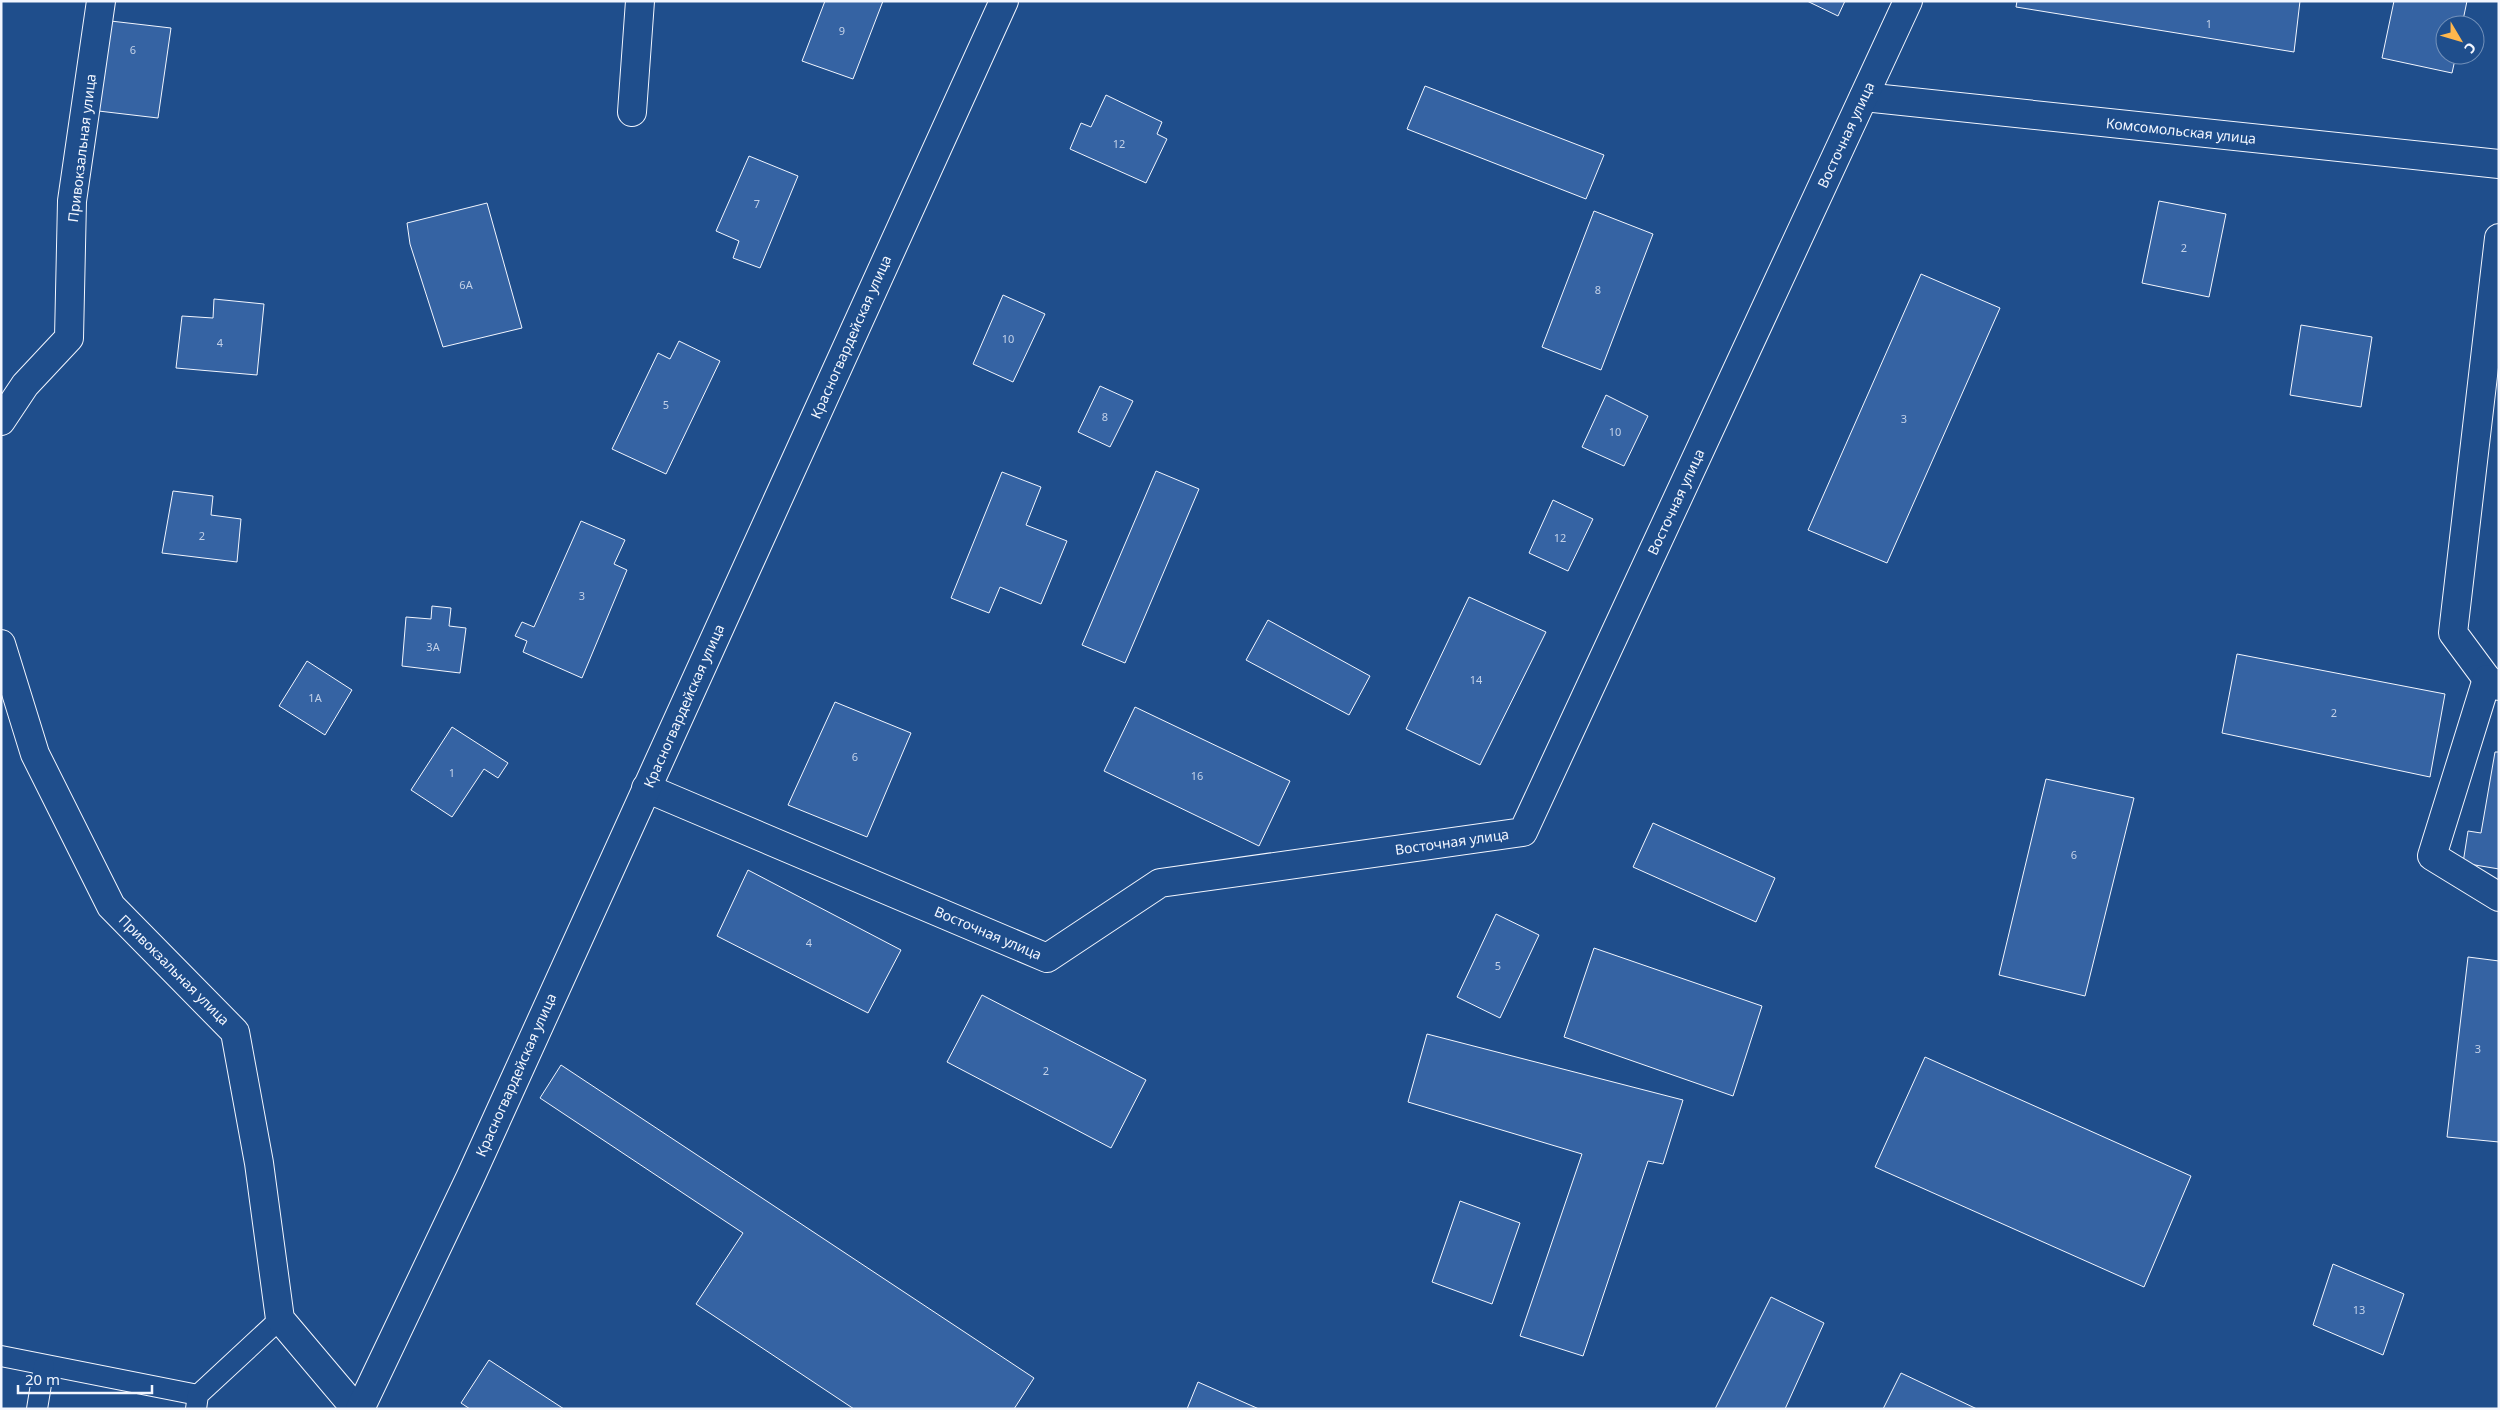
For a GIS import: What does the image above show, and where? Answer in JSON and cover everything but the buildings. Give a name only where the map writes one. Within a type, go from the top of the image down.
[{"type":"street","name":"Привокзальная улица","points":[[1,421],[25,386],[69,338],[72,201],[101,1]]},
{"type":"street","points":[[632,112],[640,1]]},
{"type":"street","name":"Красногвардейская улица","points":[[358,1409],[470,1178],[1004,1]]},
{"type":"street","name":"Восточная улица","points":[[646,788],[1047,958],[1160,883],[1523,832],[1908,1]]},
{"type":"street","name":"Комсомольская улица","points":[[1864,97],[2499,164]]},
{"type":"street","points":[[2499,238],[2453,633],[2493,683],[2432,856],[2499,897]]},
{"type":"street","name":"Привокзальная улица","points":[[1,644],[35,754],[111,906],[235,1032],[259,1163],[280,1319]]},
{"type":"street","points":[[280,1319],[358,1409]]},
{"type":"lane","points":[[1,1356],[197,1402],[280,1319]]},
{"type":"lane","points":[[37,1409],[44,1366]]}]
